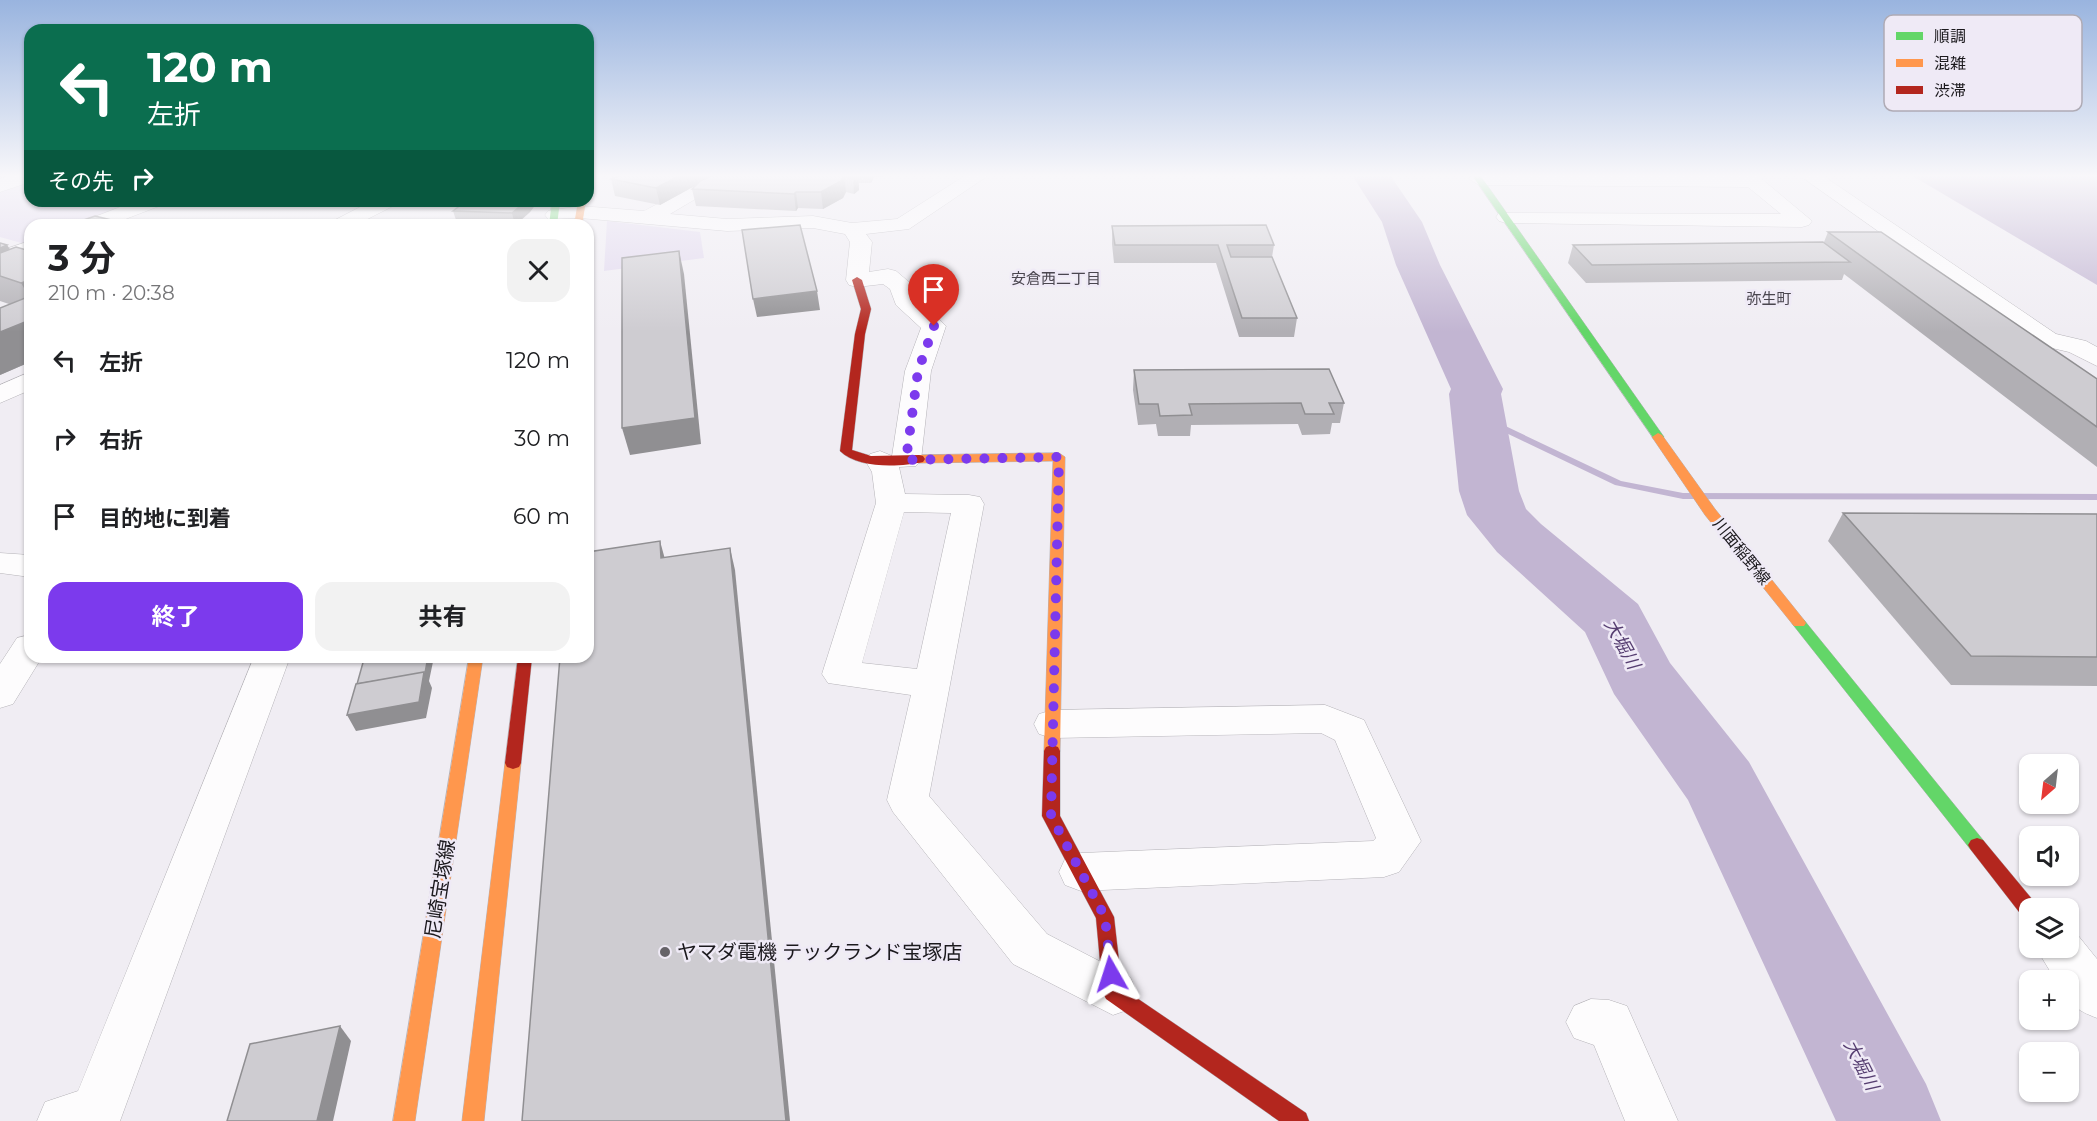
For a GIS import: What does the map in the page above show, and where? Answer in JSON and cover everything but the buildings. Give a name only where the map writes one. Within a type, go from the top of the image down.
[{"type":"street","points":[[843,227],[873,227]]},
{"type":"street","name":"川面稲野線","points":[[1513,227],[1710,512],[2020,898]]},
{"type":"street","points":[[1885,227],[2048,340],[2077,346],[2097,358]]},
{"type":"street","points":[[852,229],[861,242],[857,280],[866,309],[860,334],[846,451],[854,457],[893,460],[1059,457],[1051,816],[1105,917],[1113,993]]},
{"type":"street","points":[[0,259],[24,250]]},
{"type":"street","points":[[857,280],[888,276],[901,287],[904,300],[934,326],[918,371],[893,460],[887,472],[891,503],[841,674],[930,684]]},
{"type":"street","points":[[0,395],[24,383]]},
{"type":"street","points":[[891,503],[969,504],[930,684],[908,800],[1030,949],[1113,993],[1298,1121]]},
{"type":"street","points":[[0,563],[24,565]]},
{"type":"street","points":[[0,694],[24,656]]},
{"type":"street","points":[[84,1118],[270,663]]},
{"type":"street","name":"尼崎宝塚線","points":[[404,1121],[475,663]]},
{"type":"street","points":[[472,1121],[524,663]]},
{"type":"street","points":[[1053,724],[1325,719],[1350,730],[1399,841],[1384,859],[1081,872]]},
{"type":"street","points":[[2067,958],[2097,996]]},
{"type":"street","points":[[1608,1022],[1652,1121]]},
{"type":"shaded area","points":[[0,227],[24,227],[24,244],[0,237]]},
{"type":"shaded area","points":[[607,227],[660,227],[700,232],[704,258],[604,271]]},
{"type":"shaded area","points":[[1999,227],[2097,227],[2097,285]]},
{"type":"waterway","name":"大堀川","points":[[1404,227],[1418,265],[1477,389],[1475,394],[1489,491],[1498,515],[1519,538],[1614,620],[1640,676],[1721,784],[1889,1121]]},
{"type":"waterway","points":[[1480,417],[1618,483],[1683,496],[2097,497]]},
{"type":"traffic: fast","points":[[1512,227],[1658,437]]},
{"type":"traffic: fast","points":[[1799,623],[1977,845]]},
{"type":"traffic: slow","points":[[1658,437],[1710,512],[1799,623]]},
{"type":"traffic: slow","points":[[919,459],[1059,457],[1052,751]]},
{"type":"traffic: slow","points":[[404,1121],[475,663]]},
{"type":"traffic: slow","points":[[473,1121],[513,763]]},
{"type":"traffic: jam","points":[[857,280],[866,309],[860,334],[846,451],[871,460],[919,459]]},
{"type":"traffic: jam","points":[[513,763],[524,663]]},
{"type":"traffic: jam","points":[[1052,751],[1051,816],[1105,917],[1113,993],[1298,1121]]},
{"type":"traffic: jam","points":[[1977,845],[2020,898]]},
{"type":"place","name":"ヤマダ電機 テックランド宝塚店","points":[[665,952]]},
{"type":"district","name":"安倉西二丁目","points":[[1056,279]]},
{"type":"district","name":"弥生町","points":[[1769,299]]},
{"type":"route","points":[[934,326],[918,371],[906,460],[1059,457],[1051,816],[1105,917],[1111,974]]}]
